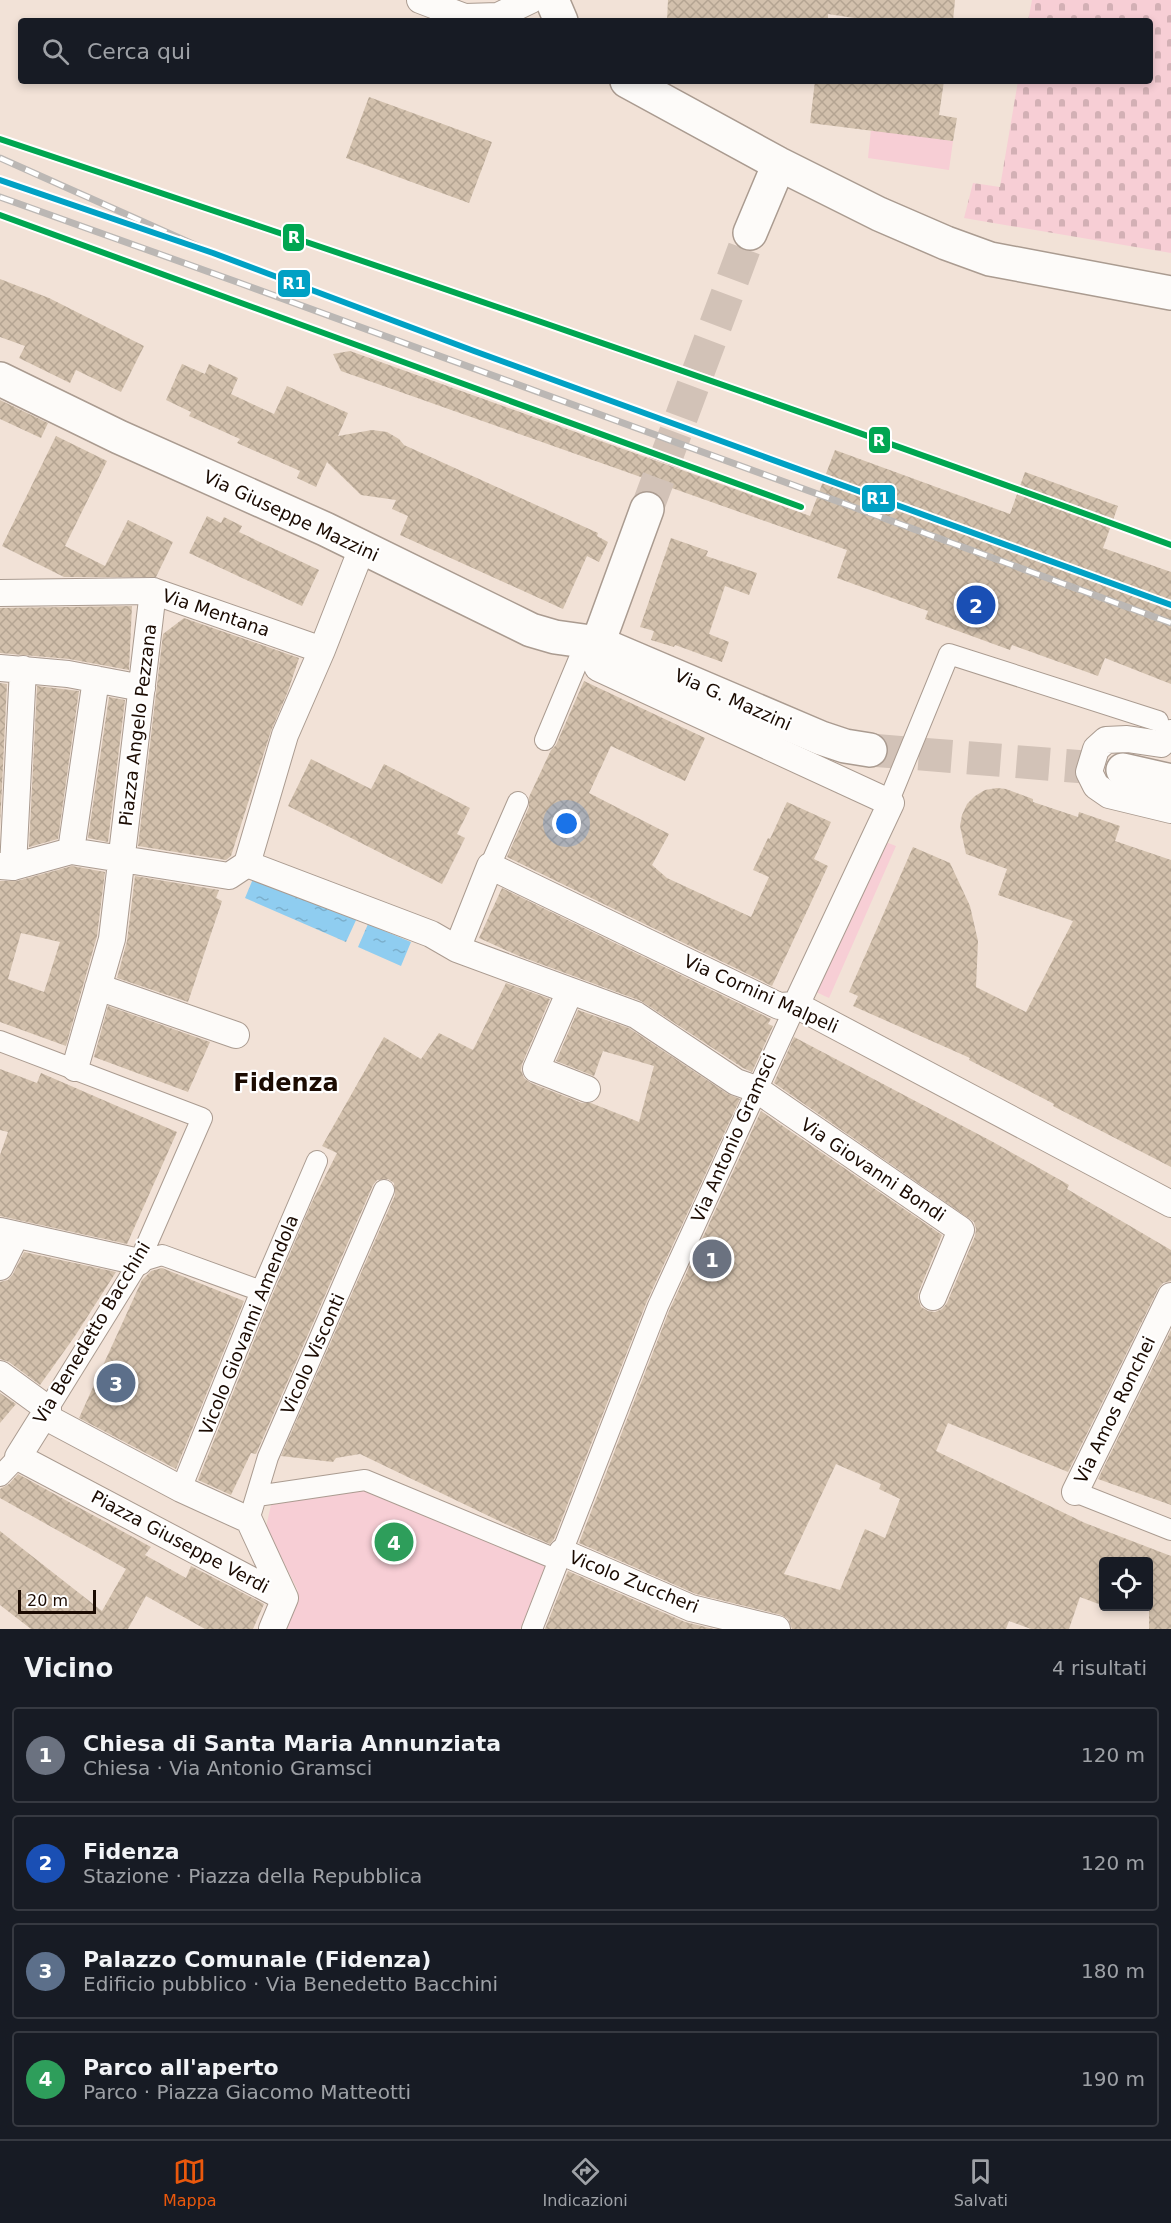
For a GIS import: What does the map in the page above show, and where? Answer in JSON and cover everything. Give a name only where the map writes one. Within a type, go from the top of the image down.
[{"type":"street","points":[[420,0],[467,18]]},
{"type":"street","points":[[479,18],[498,16],[531,0]]},
{"type":"street","points":[[552,0],[560,18]]},
{"type":"street","points":[[632,84],[778,164],[879,214],[990,259],[1171,293]]},
{"type":"street","points":[[750,233],[778,164]]},
{"type":"street","name":"Via Giuseppe Mazzini","points":[[0,379],[119,437],[325,530],[531,630],[555,637],[592,642]]},
{"type":"street","points":[[545,740],[592,642],[647,509]]},
{"type":"street","points":[[142,688],[96,679],[12,668],[6,867],[71,851],[229,876],[247,864],[285,735],[322,650],[362,548]]},
{"type":"street","name":"Via Mentana","points":[[0,593],[153,591],[322,650]]},
{"type":"street","name":"Piazza Angelo Pezzana","points":[[75,1068],[112,939],[153,591]]},
{"type":"street","points":[[592,642],[598,668],[891,803]]},
{"type":"street","name":"Via G. Mazzini","points":[[592,642],[638,658],[756,712],[821,738],[845,746],[870,750]]},
{"type":"street","name":"Via Antonio Gramsci","points":[[532,1629],[658,1306],[756,1089],[891,803],[890,798],[949,654],[1166,735]]},
{"type":"street","points":[[71,851],[96,679]]},
{"type":"street","points":[[1166,735],[1106,740],[1096,749],[1089,772],[1096,786],[1109,795],[1171,810]]},
{"type":"street","points":[[1123,770],[1171,781]]},
{"type":"street","points":[[457,949],[490,866],[519,802]]},
{"type":"street","points":[[247,864],[430,934],[457,949],[636,1015],[736,1082],[756,1089]]},
{"type":"street","name":"Via Cornini Malpeli","points":[[490,866],[779,1006],[796,1005],[1171,1204]]},
{"type":"street","points":[[98,987],[236,1035]]},
{"type":"street","points":[[570,991],[536,1069],[587,1089]]},
{"type":"street","points":[[0,1041],[75,1068]]},
{"type":"street","name":"Via Benedetto Bacchini","points":[[0,1476],[18,1457],[139,1262],[202,1118],[75,1068]]},
{"type":"street","name":"Via Giovanni Bondi","points":[[756,1089],[961,1230],[933,1297]]},
{"type":"street","name":"Vicolo Giovanni Amendola","points":[[181,1489],[261,1291],[317,1161]]},
{"type":"street","name":"Vicolo Visconti","points":[[249,1520],[268,1457],[384,1190]]},
{"type":"street","points":[[0,1267],[8,1233],[139,1262],[162,1255],[261,1291]]},
{"type":"street","name":"Via Amos Ronchei","points":[[1075,1492],[1162,1337],[1171,1296]]},
{"type":"street","points":[[0,1374],[46,1412],[181,1489],[249,1520]]},
{"type":"street","name":"Piazza Giuseppe Verdi","points":[[18,1457],[285,1598]]},
{"type":"street","points":[[257,1496],[365,1480],[560,1556]]},
{"type":"street","points":[[1075,1492],[1171,1530]]},
{"type":"street","name":"Piazza Giuseppe Verdi","points":[[249,1520],[285,1598]]},
{"type":"street","name":"Vicolo Zuccheri","points":[[560,1556],[691,1608],[777,1629]]},
{"type":"street","points":[[272,1629],[285,1598]]},
{"type":"green space","points":[[1032,0],[1171,0],[1171,253],[964,218],[973,183],[1000,187],[1017,84],[1153,84],[1153,18],[1029,18]]},
{"type":"green space","points":[[871,129],[953,141],[949,170],[868,158]]},
{"type":"green space","points":[[883,841],[896,846],[829,998],[816,992]]},
{"type":"green space","points":[[365,1480],[552,1557],[520,1629],[286,1629],[298,1591],[266,1527],[271,1505]]},
{"type":"water","points":[[255,874],[357,918],[346,942],[245,898]]},
{"type":"water","points":[[368,924],[411,942],[401,966],[358,947]]},
{"type":"building","points":[[668,0],[955,0],[953,18],[854,18],[828,14],[828,18],[667,18]]},
{"type":"building","points":[[815,84],[944,84],[939,115],[957,118],[953,141],[810,123]]},
{"type":"building","points":[[369,97],[492,142],[469,203],[346,158]]},
{"type":"building","points":[[0,279],[49,298],[144,346],[121,392],[76,370],[70,383],[19,358],[25,346],[0,337]]},
{"type":"building","points":[[350,351],[810,516],[835,450],[1010,514],[1025,472],[1118,506],[1103,548],[1171,572],[1171,684],[1105,658],[1098,676],[1012,645],[1010,650],[925,619],[928,611],[837,578],[847,550],[341,371],[333,354]]},
{"type":"building","points":[[182,364],[205,374],[209,364],[238,378],[231,394],[274,414],[287,386],[348,413],[338,436],[372,430],[387,432],[404,445],[598,533],[597,536],[608,542],[599,562],[587,556],[563,609],[400,535],[408,516],[392,509],[396,500],[361,495],[327,462],[316,487],[297,478],[300,471],[237,443],[240,439],[189,416],[191,412],[166,400]]},
{"type":"building","points":[[0,400],[48,423],[41,438],[0,419]]},
{"type":"building","points":[[56,436],[107,461],[65,546],[105,566],[128,520],[173,542],[156,577],[64,577],[2,546]]},
{"type":"building","points":[[207,516],[221,523],[224,517],[242,526],[239,532],[319,570],[302,606],[189,553]]},
{"type":"building","points":[[671,538],[708,551],[706,556],[757,573],[749,595],[725,586],[709,634],[729,642],[722,662],[675,645],[674,647],[651,640],[654,631],[640,627]]},
{"type":"building","points":[[132,606],[129,670],[69,659],[0,653],[0,608]]},
{"type":"building","points":[[184,618],[299,658],[271,731],[231,856],[226,860],[138,846],[163,634]]},
{"type":"building","points":[[584,681],[705,738],[685,781],[611,746],[589,793],[669,834],[652,865],[667,878],[751,917],[769,877],[753,870],[787,802],[831,822],[814,859],[828,866],[772,986],[507,857],[529,807],[529,797],[551,750],[556,745]]},
{"type":"building","points":[[0,683],[7,684],[0,827]]},
{"type":"building","points":[[37,686],[79,691],[58,839],[29,847]]},
{"type":"building","points":[[109,697],[125,700],[108,842],[88,838]]},
{"type":"building","points":[[311,759],[371,789],[384,764],[470,808],[457,834],[465,838],[442,884],[288,806]]},
{"type":"building","points":[[1006,789],[1033,799],[1033,802],[1078,817],[1079,812],[1120,826],[1115,841],[1171,860],[1171,1167],[1053,1106],[1054,1104],[969,1060],[970,1058],[853,1006],[858,996],[849,992],[913,847],[950,863],[970,906],[978,941],[976,987],[1026,1012],[1073,921],[998,895],[1007,869],[966,854],[960,826],[967,804],[985,790]]},
{"type":"building","points":[[72,866],[105,872],[97,936],[66,1046],[0,1022],[0,881],[17,881]],"holes":[[[21,933],[60,942],[44,992],[8,979]]]},
{"type":"building","points":[[135,876],[219,890],[216,898],[222,901],[188,1002],[117,978],[127,941]]},
{"type":"building","points":[[502,888],[771,1019],[768,1024],[773,1026],[752,1072],[641,1001],[519,956],[479,938]]},
{"type":"building","points":[[506,983],[550,999],[522,1064],[521,1070],[524,1078],[531,1083],[639,1122],[654,1066],[603,1051],[594,1076],[556,1061],[578,1010],[629,1028],[728,1094],[740,1099],[647,1301],[554,1539],[550,1544],[524,1533],[360,1454],[336,1458],[333,1462],[281,1456],[395,1195],[394,1183],[388,1179],[377,1180],[373,1185],[256,1454],[251,1453],[231,1495],[198,1480],[311,1204],[337,1153],[322,1146],[384,1037],[421,1059],[439,1033],[473,1050]]},
{"type":"building","points":[[108,1006],[210,1042],[188,1092],[94,1057]]},
{"type":"building","points":[[794,1037],[993,1142],[1069,1185],[1067,1189],[1171,1250],[1171,1281],[1163,1283],[1158,1289],[1068,1472],[948,1423],[936,1451],[1085,1523],[1171,1556],[1171,1629],[1149,1629],[1149,1611],[1153,1611],[1153,1557],[1099,1557],[1099,1604],[1080,1597],[1069,1629],[1031,1629],[1009,1621],[1006,1629],[792,1629],[788,1619],[781,1615],[696,1594],[579,1543],[669,1311],[761,1111],[942,1235],[919,1291],[918,1298],[921,1307],[928,1311],[935,1312],[947,1303],[975,1236],[974,1222],[774,1083]],"holes":[[[836,1464],[881,1484],[879,1489],[900,1499],[885,1538],[865,1529],[840,1590],[784,1574]]]},
{"type":"building","points":[[0,1069],[37,1083],[41,1073],[177,1132],[127,1244],[0,1216],[0,1155],[8,1132],[0,1130]]},
{"type":"building","points":[[24,1252],[116,1272],[40,1385],[9,1362],[0,1359],[0,1282],[8,1280],[13,1274]]},
{"type":"building","points":[[162,1268],[244,1301],[176,1469],[79,1418],[142,1280],[151,1271]]},
{"type":"building","points":[[1171,1330],[1171,1505],[1098,1479]]},
{"type":"building","points":[[0,1393],[16,1404],[0,1423]]},
{"type":"building","points":[[18,1474],[151,1547],[145,1555],[186,1578],[191,1566],[264,1604],[253,1629],[205,1629],[146,1596],[128,1629],[31,1629],[0,1605],[0,1531],[102,1611],[126,1569],[0,1498],[0,1489],[9,1484]]},
{"type":"building","points":[[568,1571],[685,1622],[714,1629],[545,1629]]},
{"type":"tunnel","points":[[647,509],[750,233]]},
{"type":"tunnel","points":[[870,750],[1123,770]]},
{"type":"railway","points":[[0,158],[213,253]]},
{"type":"railway","points":[[0,197],[1171,623]]},
{"type":"transit line","name":"R","points":[[0,139],[587,338],[1171,545]]},
{"type":"transit line","name":"R1","points":[[0,180],[213,253],[474,351],[1171,605]]},
{"type":"transit line","name":"R","points":[[0,215],[801,507]]},
{"type":"place","name":"Fidenza","points":[[976,605]]},
{"type":"place","name":"Chiesa di Santa Maria Annunziata","points":[[712,1259]]},
{"type":"place","name":"Palazzo Comunale (Fidenza)","points":[[116,1383]]},
{"type":"place","name":"Parco all'aperto","points":[[394,1542]]},
{"type":"district","name":"Fidenza","points":[[286,1083]]}]
